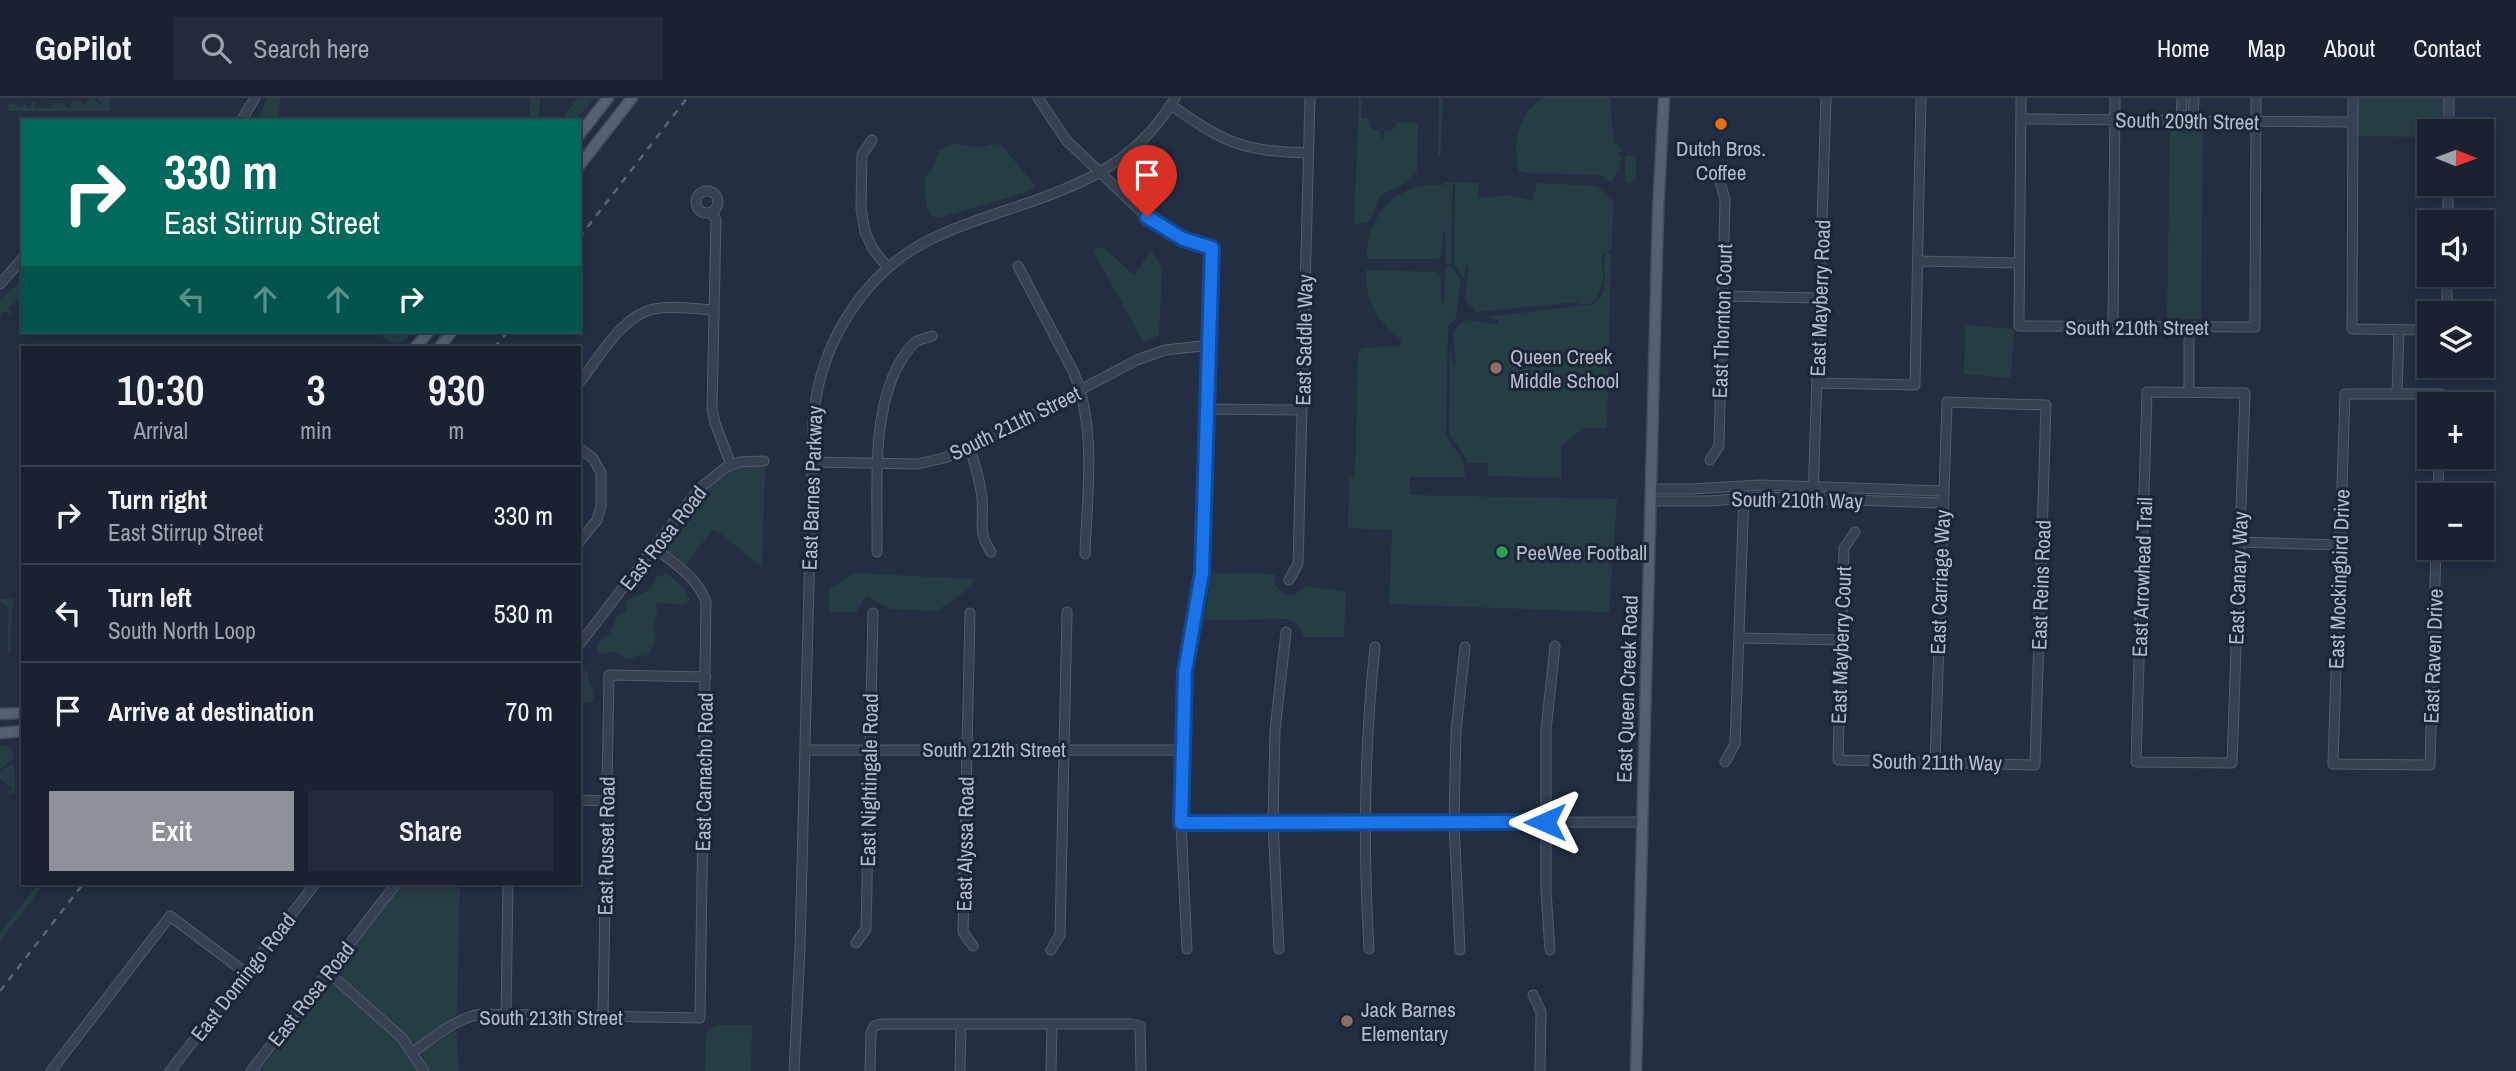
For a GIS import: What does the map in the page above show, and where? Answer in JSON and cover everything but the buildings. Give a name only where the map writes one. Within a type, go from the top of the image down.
[{"type":"main road","points":[[581,132],[608,98]]},
{"type":"main road","points":[[622,110],[626,98]]},
{"type":"main road","points":[[581,163],[632,98]]},
{"type":"main road","name":"East Queen Creek Road","points":[[1636,1071],[1658,212],[1664,98]]},
{"type":"main road","points":[[0,714],[21,713]]},
{"type":"main road","points":[[0,733],[21,729]]},
{"type":"street","points":[[242,119],[255,98]]},
{"type":"street","points":[[1038,98],[1066,139],[1156,223],[1183,239],[1212,248],[1202,573],[1185,671],[1181,823],[1187,949]]},
{"type":"street","name":"East Saddle Way","points":[[1289,580],[1298,564],[1310,98]]},
{"type":"street","name":"East Mayberry Road","points":[[1813,499],[1826,98]]},
{"type":"street","points":[[1817,383],[1914,385],[1921,98]]},
{"type":"street","points":[[1918,261],[2020,263],[2021,98]]},
{"type":"street","points":[[2113,327],[2115,98]]},
{"type":"street","points":[[2181,121],[2182,98]]},
{"type":"street","points":[[2193,98],[2193,121]]},
{"type":"street","points":[[2255,121],[2256,98]]},
{"type":"street","points":[[2353,98],[2352,329],[2417,330]]},
{"type":"street","points":[[2449,98],[2449,119]]},
{"type":"street","points":[[1173,102],[1224,141],[1269,152],[1308,153]]},
{"type":"street","name":"East Barnes Parkway","points":[[794,1071],[800,948],[814,401],[831,347],[853,307],[866,290],[909,252],[941,234],[1068,188],[1101,173],[1132,150],[1173,102]]},
{"type":"street","name":"South 209th Street","points":[[2021,119],[2353,122]]},
{"type":"street","name":"South 210th Street","points":[[2020,263],[2020,326],[2255,327],[2255,121]]},
{"type":"street","points":[[872,140],[862,155],[861,208],[864,232],[888,268]]},
{"type":"street","name":"East Thornton Court","points":[[1710,460],[1718,446],[1726,200],[1720,181]]},
{"type":"street","points":[[711,212],[716,220],[712,409],[731,466]]},
{"type":"street","points":[[1,283],[21,260]]},
{"type":"street","points":[[1018,267],[1081,390],[1088,432],[1085,554]]},
{"type":"street","points":[[1723,296],[1820,299]]},
{"type":"street","points":[[581,380],[626,323],[638,313],[656,308],[714,310]]},
{"type":"street","points":[[2189,328],[2189,392]]},
{"type":"street","points":[[2399,330],[2397,394],[2417,394]]},
{"type":"street","points":[[877,552],[881,421],[885,396],[894,374],[915,342],[932,337]]},
{"type":"street","name":"South 211th Street","points":[[811,462],[917,464],[944,458],[970,448],[1137,360],[1166,350],[1211,345]]},
{"type":"street","name":"East Arrowhead Trail","points":[[2189,392],[2147,392],[2136,762],[2232,763]]},
{"type":"street","name":"East Canary Way","points":[[2189,392],[2245,393],[2232,763]]},
{"type":"street","name":"East Mockingbird Drive","points":[[2397,394],[2345,394],[2333,764],[2430,765]]},
{"type":"street","name":"East Reins Road","points":[[1947,402],[2046,405],[2035,765]]},
{"type":"street","name":"East Carriage Way","points":[[1935,762],[1947,402]]},
{"type":"street","points":[[1209,409],[1302,410]]},
{"type":"street","points":[[970,448],[981,490],[982,539],[991,552]]},
{"type":"street","points":[[581,449],[593,458],[600,473],[601,506],[597,520],[581,540]]},
{"type":"street","name":"East Rosa Road","points":[[581,642],[699,489],[738,462],[764,461]]},
{"type":"street","points":[[1725,762],[1735,744],[1744,485]]},
{"type":"street","name":"South 210th Way","points":[[1651,489],[1744,485],[1942,491]]},
{"type":"street","name":"South 210th Way","points":[[1651,501],[1710,501],[1744,497],[1942,503]]},
{"type":"street","name":"East Mayberry Court","points":[[1838,760],[1844,548],[1855,532]]},
{"type":"street","points":[[2239,542],[2340,545]]},
{"type":"street","name":"East Camacho Road","points":[[654,547],[693,579],[701,589],[706,610],[700,1018]]},
{"type":"street","name":"East Raven Drive","points":[[2430,765],[2436,560]]},
{"type":"street","points":[[1051,950],[1060,935],[1067,612]]},
{"type":"street","name":"East Nightingale Road","points":[[856,943],[866,929],[873,613]]},
{"type":"street","name":"East Alyssa Road","points":[[970,613],[963,932],[973,946]]},
{"type":"street","points":[[1279,949],[1273,822],[1275,730],[1286,632]]},
{"type":"street","points":[[1739,638],[1842,640]]},
{"type":"street","points":[[1550,950],[1546,891],[1546,730],[1555,646]]},
{"type":"street","points":[[1369,949],[1364,822],[1367,726],[1374,647]]},
{"type":"street","points":[[1460,950],[1454,822],[1456,732],[1465,647]]},
{"type":"street","name":"East Russet Road","points":[[603,1016],[609,675],[706,677]]},
{"type":"street","name":"South 212th Street","points":[[805,750],[1183,750]]},
{"type":"street","name":"South 211th Way","points":[[1838,760],[2035,765]]},
{"type":"street","points":[[581,800],[607,801]]},
{"type":"street","points":[[1181,823],[1643,822]]},
{"type":"street","name":"East Rosa Road","points":[[251,1071],[395,885]]},
{"type":"street","points":[[506,1015],[508,885]]},
{"type":"street","name":"East Domingo Road","points":[[170,1071],[309,886]]},
{"type":"street","points":[[51,1071],[170,916],[246,973]]},
{"type":"street","points":[[328,972],[388,1024],[413,1052],[424,1071]]},
{"type":"street","points":[[1533,995],[1541,1012],[1540,1071]]},
{"type":"street","name":"South 213th Street","points":[[413,1052],[470,1016],[700,1018]]},
{"type":"street","points":[[870,1071],[871,1033],[874,1026],[881,1024],[1131,1024],[1140,1026],[1141,1071]]},
{"type":"street","points":[[960,1071],[961,1024]]},
{"type":"street","points":[[1051,1071],[1052,1025]]},
{"type":"green space","points":[[92,98],[105,108],[97,98],[110,98],[110,111],[8,111],[9,102],[21,108],[24,104],[30,108],[30,102],[35,102],[35,108],[52,108],[53,103],[59,103],[70,109],[71,102],[79,101],[84,105]]},
{"type":"green space","points":[[267,98],[281,98],[277,119],[258,119]]},
{"type":"green space","points":[[530,98],[540,98],[539,119],[530,119]]},
{"type":"green space","points":[[578,98],[595,98],[576,119],[562,119]]},
{"type":"green space","points":[[1359,98],[1362,98],[1361,118],[1368,118],[1371,129],[1380,131],[1381,139],[1384,131],[1394,129],[1398,122],[1418,123],[1417,172],[1401,186],[1380,195],[1370,221],[1354,225]]},
{"type":"green space","points":[[1439,98],[1443,98],[1440,163],[1438,157]]},
{"type":"green space","points":[[1544,98],[1612,98],[1614,144],[1622,150],[1618,155],[1622,159],[1619,164],[1621,170],[1611,183],[1601,175],[1519,171],[1516,150],[1519,129],[1528,111]]},
{"type":"green space","points":[[2358,98],[2445,98],[2445,119],[2417,119],[2417,137],[2358,136]]},
{"type":"green space","points":[[2170,128],[2203,128],[2201,319],[2167,319]]},
{"type":"green space","points":[[954,143],[978,148],[991,144],[1001,145],[1036,186],[1024,193],[939,218],[933,217],[927,208],[924,184],[926,176],[933,168],[939,150]]},
{"type":"green space","points":[[1625,156],[1636,156],[1636,178],[1629,184],[1625,180]]},
{"type":"green space","points":[[1444,182],[1453,183],[1451,264],[1446,264],[1445,231],[1442,253],[1438,259],[1367,259],[1372,228],[1388,204],[1412,189],[1427,185],[1444,185]]},
{"type":"green space","points":[[1455,182],[1479,183],[1478,198],[1509,195],[1533,201],[1537,183],[1597,186],[1613,201],[1612,250],[1602,255],[1603,282],[1597,299],[1589,304],[1578,305],[1578,302],[1476,312],[1465,299],[1469,266],[1466,265],[1464,278],[1454,266]]},
{"type":"green space","points":[[1103,247],[1134,275],[1151,250],[1162,268],[1159,335],[1143,342],[1093,250]]},
{"type":"green space","points":[[1611,253],[1607,428],[1583,428],[1561,446],[1561,478],[1491,476],[1488,474],[1488,463],[1467,463],[1449,431],[1450,352],[1453,365],[1456,365],[1453,332],[1465,320],[1497,324],[1498,320],[1486,317],[1594,304],[1600,299],[1605,287],[1606,254]]},
{"type":"green space","points":[[1446,267],[1452,267],[1461,280],[1456,318],[1448,326],[1446,432],[1461,457],[1465,477],[1410,477],[1410,495],[1617,499],[1609,612],[1389,604],[1392,530],[1348,528],[1349,477],[1355,477],[1358,354],[1362,348],[1399,346],[1402,340],[1379,319],[1374,310],[1368,292],[1366,270],[1437,272],[1441,276],[1441,302],[1444,303]]},
{"type":"green space","points":[[21,280],[21,298],[8,308],[11,313],[5,311],[0,315],[0,300]]},
{"type":"green space","points":[[1965,325],[2014,329],[2011,378],[1964,374]]},
{"type":"green space","points":[[376,333],[411,333],[405,341],[393,344]]},
{"type":"green space","points":[[740,467],[765,467],[762,567],[717,531],[712,530],[686,565],[668,550],[666,545],[670,534],[696,500],[719,480]]},
{"type":"green space","points":[[665,572],[684,588],[690,600],[684,604],[656,603],[657,618],[653,626],[656,637],[649,656],[638,655],[629,660],[615,652],[598,654],[597,644],[610,633],[617,617],[627,610],[625,601],[645,592],[657,576],[663,577]]},
{"type":"green space","points":[[854,573],[973,579],[972,586],[937,611],[890,609],[866,596],[856,612],[829,612],[829,590]]},
{"type":"green space","points":[[1212,573],[1275,574],[1275,585],[1283,593],[1293,596],[1307,586],[1346,592],[1344,637],[1304,637],[1298,625],[1287,619],[1204,620]]},
{"type":"green space","points":[[0,599],[13,599],[10,654],[8,611]]},
{"type":"green space","points":[[584,669],[588,674],[593,694],[593,701],[589,703],[581,702],[581,671]]},
{"type":"green space","points":[[0,746],[7,746],[12,750],[13,760],[0,769]]},
{"type":"green space","points":[[13,763],[14,793],[10,794],[8,793],[12,788],[6,784],[13,775],[5,783],[0,779],[0,772]]},
{"type":"green space","points":[[37,885],[43,885],[0,941],[0,933]]},
{"type":"green space","points":[[402,885],[460,885],[457,1014],[416,1046],[343,978],[340,971],[344,960]]},
{"type":"green space","points":[[333,984],[346,988],[403,1043],[418,1071],[259,1071],[324,990]]},
{"type":"green space","points":[[716,1025],[752,1025],[751,1071],[705,1071],[706,1033]]},
{"type":"green space","points":[[456,1029],[459,1071],[430,1071],[421,1053]]},
{"type":"railway","points":[[581,235],[687,98]]},
{"type":"railway","points":[[496,346],[506,333]]},
{"type":"railway","points":[[0,991],[82,885]]},
{"type":"place","name":"Dutch Bros. Coffee","points":[[1721,124]]},
{"type":"place","name":"Queen Creek Middle School","points":[[1496,368]]},
{"type":"place","name":"PeeWee Football","points":[[1502,552]]},
{"type":"place","name":"Jack Barnes Elementary","points":[[1347,1021]]},
{"type":"route","points":[[1147,217],[1183,239],[1212,248],[1202,573],[1185,671],[1181,823],[1545,822]]}]
